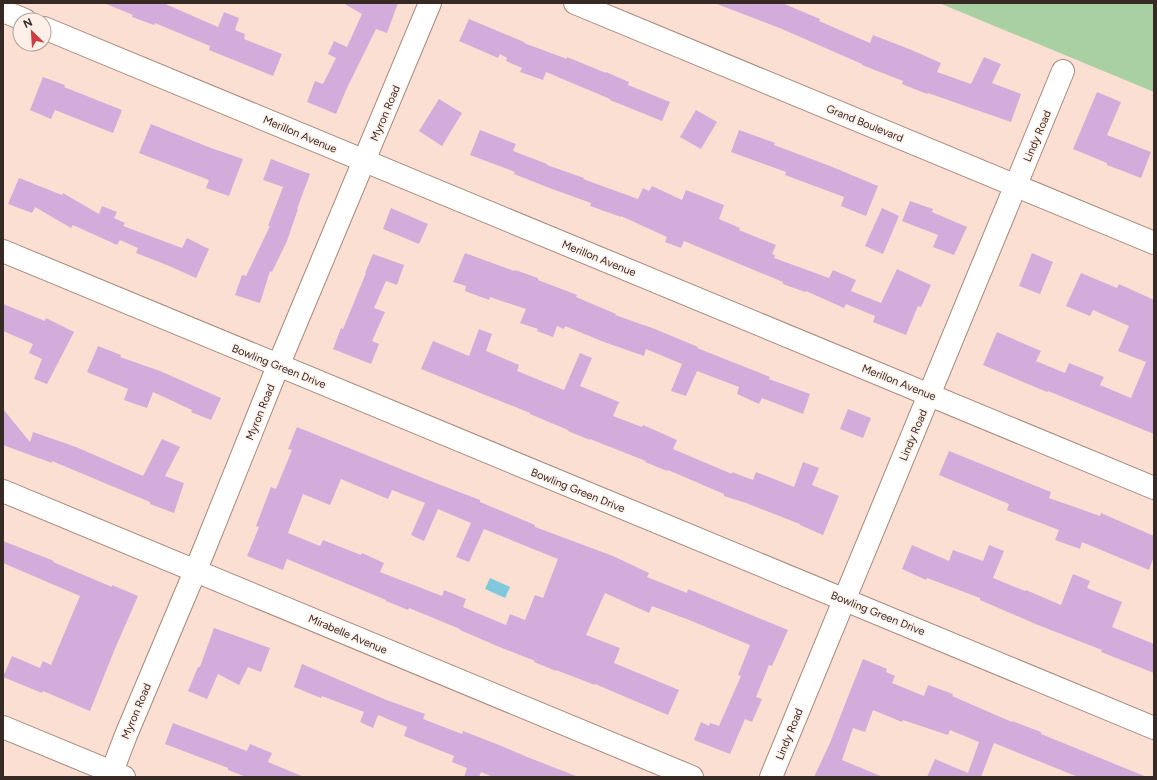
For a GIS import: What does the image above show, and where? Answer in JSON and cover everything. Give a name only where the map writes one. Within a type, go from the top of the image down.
[{"type":"street","name":"Myron Road","points":[[115,775],[129,728],[430,3]]},
{"type":"street","name":"Grand Boulevard","points":[[575,3],[1154,242]]},
{"type":"street","name":"Merillon Avenue","points":[[52,31],[1154,488]]},
{"type":"street","name":"Lindy Road","points":[[771,777],[1063,71]]},
{"type":"street","name":"Bowling Green Drive","points":[[3,251],[1154,728]]},
{"type":"street","name":"Mirabelle Avenue","points":[[3,491],[692,777]]},
{"type":"street","points":[[3,727],[115,775]]},
{"type":"green space","points":[[939,3],[1154,3],[1154,92]]},
{"type":"water","points":[[490,578],[510,587],[505,598],[485,589]]},
{"type":"building","points":[[104,3],[163,3],[218,27],[224,12],[239,18],[235,30],[245,34],[244,39],[282,54],[273,76],[209,50],[210,46],[155,23],[154,25],[132,17],[133,15]]},
{"type":"building","points":[[343,3],[398,3],[387,33],[376,29],[336,114],[307,102],[315,81],[323,84],[336,58],[328,54],[334,41],[347,47],[362,14]]},
{"type":"building","points":[[717,3],[782,3],[870,43],[873,35],[914,51],[941,63],[937,72],[971,84],[984,57],[1001,64],[992,83],[1021,94],[1011,122],[928,93],[927,94],[902,84],[903,81]]},
{"type":"building","points":[[469,19],[524,43],[606,72],[629,82],[628,85],[670,102],[662,121],[546,72],[543,80],[520,72],[522,68],[506,61],[507,58],[500,54],[498,58],[459,41]]},
{"type":"building","points":[[43,77],[122,110],[113,133],[55,110],[51,119],[30,110]]},
{"type":"building","points":[[1097,92],[1121,102],[1107,135],[1151,152],[1141,178],[1107,165],[1107,163],[1073,149]]},
{"type":"building","points":[[439,99],[462,113],[442,146],[419,131]]},
{"type":"building","points":[[696,110],[717,122],[701,149],[680,137]]},
{"type":"building","points":[[151,124],[243,159],[229,196],[206,188],[209,180],[139,153]]},
{"type":"building","points":[[480,130],[516,144],[513,151],[638,199],[643,188],[649,191],[652,186],[682,200],[686,190],[724,205],[719,219],[740,228],[739,230],[776,245],[772,254],[775,255],[774,258],[829,278],[833,270],[856,280],[851,291],[881,303],[897,269],[931,285],[921,307],[918,306],[906,335],[873,322],[875,316],[846,304],[844,308],[806,291],[805,292],[783,284],[783,282],[684,241],[681,248],[665,242],[667,237],[621,216],[590,206],[591,203],[514,174],[515,172],[470,155]]},
{"type":"building","points":[[739,130],[775,143],[774,145],[878,186],[866,216],[841,206],[844,197],[785,175],[786,172],[731,152]]},
{"type":"building","points":[[271,159],[310,174],[287,241],[272,272],[270,271],[260,303],[235,295],[242,275],[246,276],[270,226],[268,226],[283,187],[263,180]]},
{"type":"building","points":[[19,178],[62,195],[63,193],[99,214],[102,206],[117,212],[114,218],[125,223],[123,226],[182,248],[187,238],[209,249],[196,278],[136,253],[138,248],[120,240],[117,245],[73,225],[71,228],[35,207],[32,213],[8,204]]},
{"type":"building","points":[[910,201],[933,209],[932,212],[967,227],[954,255],[933,247],[938,235],[902,221]]},
{"type":"building","points":[[391,208],[428,224],[419,244],[383,229]]},
{"type":"building","points":[[882,208],[899,216],[883,254],[865,246]]},
{"type":"building","points":[[465,253],[538,278],[538,280],[577,295],[576,297],[616,314],[615,315],[655,329],[698,347],[697,348],[770,377],[769,379],[810,394],[803,414],[762,398],[759,404],[737,394],[739,387],[697,371],[686,396],[671,391],[682,364],[646,349],[644,356],[565,326],[564,329],[557,326],[553,337],[537,331],[538,329],[520,323],[526,309],[490,297],[489,300],[465,291],[466,286],[453,282]]},
{"type":"building","points":[[1032,253],[1053,262],[1040,294],[1019,286]]},
{"type":"building","points":[[373,254],[404,265],[397,285],[386,281],[374,308],[385,312],[372,341],[379,344],[371,364],[333,349],[341,328],[343,329]]},
{"type":"building","points":[[1081,273],[1117,288],[1119,284],[1154,300],[1154,434],[983,365],[997,332],[1041,351],[1036,361],[1065,373],[1069,363],[1104,377],[1100,385],[1131,398],[1146,362],[1118,351],[1129,326],[1093,310],[1090,316],[1066,306]]},
{"type":"building","points":[[3,304],[45,321],[46,318],[74,332],[47,384],[34,379],[42,359],[29,353],[33,344],[3,331]]},
{"type":"building","points":[[479,329],[492,334],[486,351],[519,365],[517,371],[564,390],[580,353],[592,358],[580,386],[619,402],[613,416],[642,427],[643,425],[677,440],[673,449],[732,474],[732,472],[753,480],[756,472],[794,487],[803,462],[819,468],[812,485],[839,496],[823,535],[800,524],[724,496],[724,494],[668,470],[667,471],[645,462],[646,461],[590,440],[530,413],[421,369],[433,341],[469,356]]},
{"type":"building","points":[[98,346],[121,355],[120,357],[160,371],[221,398],[211,420],[191,412],[192,410],[153,392],[147,408],[124,400],[128,389],[87,372]]},
{"type":"building","points":[[3,409],[30,442],[33,432],[76,447],[143,476],[162,439],[180,447],[165,476],[184,483],[174,513],[52,461],[52,463],[3,445]]},
{"type":"building","points":[[848,409],[871,418],[863,438],[840,429]]},
{"type":"building","points":[[297,427],[480,500],[480,502],[535,525],[535,527],[613,556],[649,573],[647,577],[687,593],[688,589],[788,630],[772,666],[769,665],[756,697],[762,699],[752,722],[745,719],[730,754],[694,740],[701,722],[709,726],[710,723],[719,726],[741,676],[738,675],[750,645],[652,606],[649,613],[605,593],[586,635],[620,648],[614,663],[679,690],[668,715],[595,684],[534,662],[535,661],[460,629],[409,608],[408,610],[287,559],[283,570],[247,556],[259,527],[256,526],[271,487],[276,489],[292,450],[288,449]],"holes":[[[341,479],[388,499],[392,490],[425,503],[411,535],[424,541],[438,509],[471,523],[456,557],[469,562],[484,529],[558,559],[543,598],[535,595],[525,620],[510,614],[506,625],[463,607],[466,599],[444,590],[442,596],[380,572],[384,563],[362,553],[361,555],[323,540],[320,546],[288,533],[303,494],[330,505]]]},
{"type":"building","points":[[949,451],[1051,492],[1049,498],[1100,516],[1101,513],[1154,536],[1154,556],[1149,570],[1082,542],[1080,549],[1055,540],[1059,530],[1007,510],[1009,504],[939,475]]},
{"type":"building","points":[[3,541],[54,561],[53,562],[112,587],[112,585],[138,596],[90,711],[43,691],[42,693],[3,677],[12,656],[40,668],[43,661],[51,665],[80,596],[3,563]]},
{"type":"building","points":[[912,545],[949,561],[953,550],[983,561],[989,545],[1004,551],[993,578],[1061,605],[1073,574],[1090,581],[1087,588],[1122,602],[1112,627],[1154,644],[1154,673],[980,600],[980,598],[927,578],[926,580],[902,569]]},
{"type":"building","points":[[214,628],[270,648],[261,672],[248,667],[239,685],[218,674],[207,699],[188,691],[198,667],[200,667]]},
{"type":"building","points":[[863,659],[887,669],[886,672],[895,676],[892,683],[924,696],[928,685],[953,694],[952,696],[1012,722],[1041,732],[1041,734],[1147,777],[1078,777],[994,743],[981,777],[927,777],[935,759],[968,773],[979,742],[950,730],[948,735],[903,720],[902,722],[873,710],[865,732],[853,728],[842,760],[883,777],[814,777],[830,743]]},
{"type":"building","points":[[302,664],[384,699],[425,714],[423,719],[462,734],[463,731],[576,777],[493,777],[481,772],[479,777],[464,777],[467,768],[452,762],[454,756],[404,736],[407,727],[378,715],[373,728],[360,722],[364,712],[322,696],[321,698],[294,687]]},
{"type":"building","points":[[173,723],[247,751],[250,744],[272,753],[268,762],[304,777],[246,777],[228,770],[228,768],[165,744]]}]
